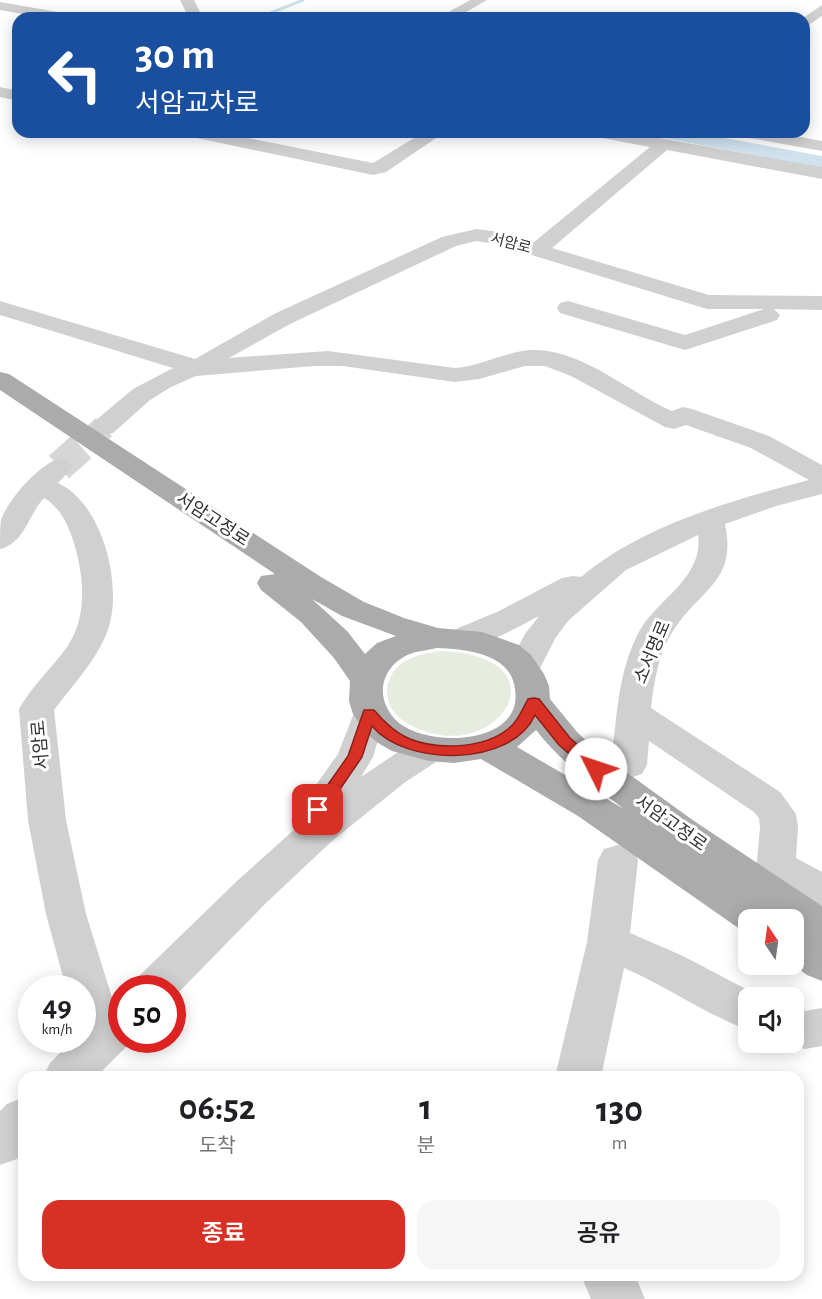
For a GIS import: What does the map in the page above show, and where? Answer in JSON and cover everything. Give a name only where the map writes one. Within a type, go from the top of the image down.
[{"type":"main road","name":"서암고정로","points":[[0,379],[310,584],[353,609],[393,625],[450,638]]},
{"type":"main road","name":"서암고정로","points":[[0,399],[306,608],[348,650],[368,696]]},
{"type":"main road","points":[[450,638],[487,644],[508,654],[529,685],[526,720],[511,734],[486,746],[458,751],[429,749],[403,742],[382,729],[368,696],[375,664],[390,651],[412,642],[450,638]]},
{"type":"main road","name":"서암고정로","points":[[529,685],[564,741],[584,760],[680,831],[822,928]]},
{"type":"main road","name":"서암고정로","points":[[486,746],[576,796],[770,893]]},
{"type":"main road","points":[[804,950],[822,963]]},
{"type":"street","points":[[457,12],[480,0]]},
{"type":"street","points":[[0,6],[34,12]]},
{"type":"street","points":[[810,19],[822,9]]},
{"type":"street","points":[[222,138],[374,169],[426,138]]},
{"type":"street","points":[[630,138],[822,173]]},
{"type":"street","points":[[777,138],[822,146]]},
{"type":"street","points":[[537,250],[664,144]]},
{"type":"street","name":"서암로","points":[[104,427],[126,404],[140,395],[282,319],[449,241],[468,236],[487,236],[707,302],[814,304]]},
{"type":"street","points":[[568,308],[685,343],[753,319],[814,304]]},
{"type":"street","points":[[0,309],[191,369],[318,358],[456,375],[475,373],[507,363],[538,357],[551,359],[619,392],[651,412],[674,421],[683,415],[760,442],[822,476]]},
{"type":"street","name":"서암로","points":[[0,540],[49,477],[55,491],[72,507],[87,539],[97,575],[99,599],[92,633],[76,659],[36,709],[47,820],[66,914],[108,1021]]},
{"type":"street","points":[[450,638],[508,619],[657,542],[710,520],[766,500],[822,485]]},
{"type":"street","name":"소서명로","points":[[629,765],[640,673],[661,623],[710,568],[715,538],[710,520]]},
{"type":"street","points":[[529,685],[541,634],[558,613],[615,564]]},
{"type":"street","points":[[262,880],[332,793],[355,757],[368,696]]},
{"type":"street","points":[[635,714],[767,802],[777,814],[779,827],[770,893],[822,890]]},
{"type":"street","points":[[167,975],[262,880],[356,799],[388,774],[429,749]]},
{"type":"street","points":[[579,1071],[608,942],[618,860]]},
{"type":"street","points":[[608,942],[668,968],[738,1006]]},
{"type":"street","points":[[804,1030],[822,1027]]},
{"type":"street","name":"서암로","points":[[72,1071],[108,1035]]},
{"type":"street","points":[[0,1143],[18,1125]]},
{"type":"street","points":[[611,1281],[619,1299]]},
{"type":"shaded area","points":[[440,651],[480,657],[503,671],[511,689],[506,708],[490,724],[467,734],[438,735],[405,722],[397,716],[388,700],[387,691],[388,683],[397,667],[413,657]]},
{"type":"water","points":[[664,138],[724,138],[822,156],[822,168]]},
{"type":"waterway","points":[[273,12],[303,0]]},
{"type":"tunnel","points":[[93,437],[104,427]]},
{"type":"tunnel","points":[[59,467],[95,435]]},
{"type":"route","points":[[318,810],[355,757],[369,713],[382,729],[403,742],[429,749],[458,751],[486,746],[511,734],[526,720],[534,703],[564,741],[596,769]]}]
